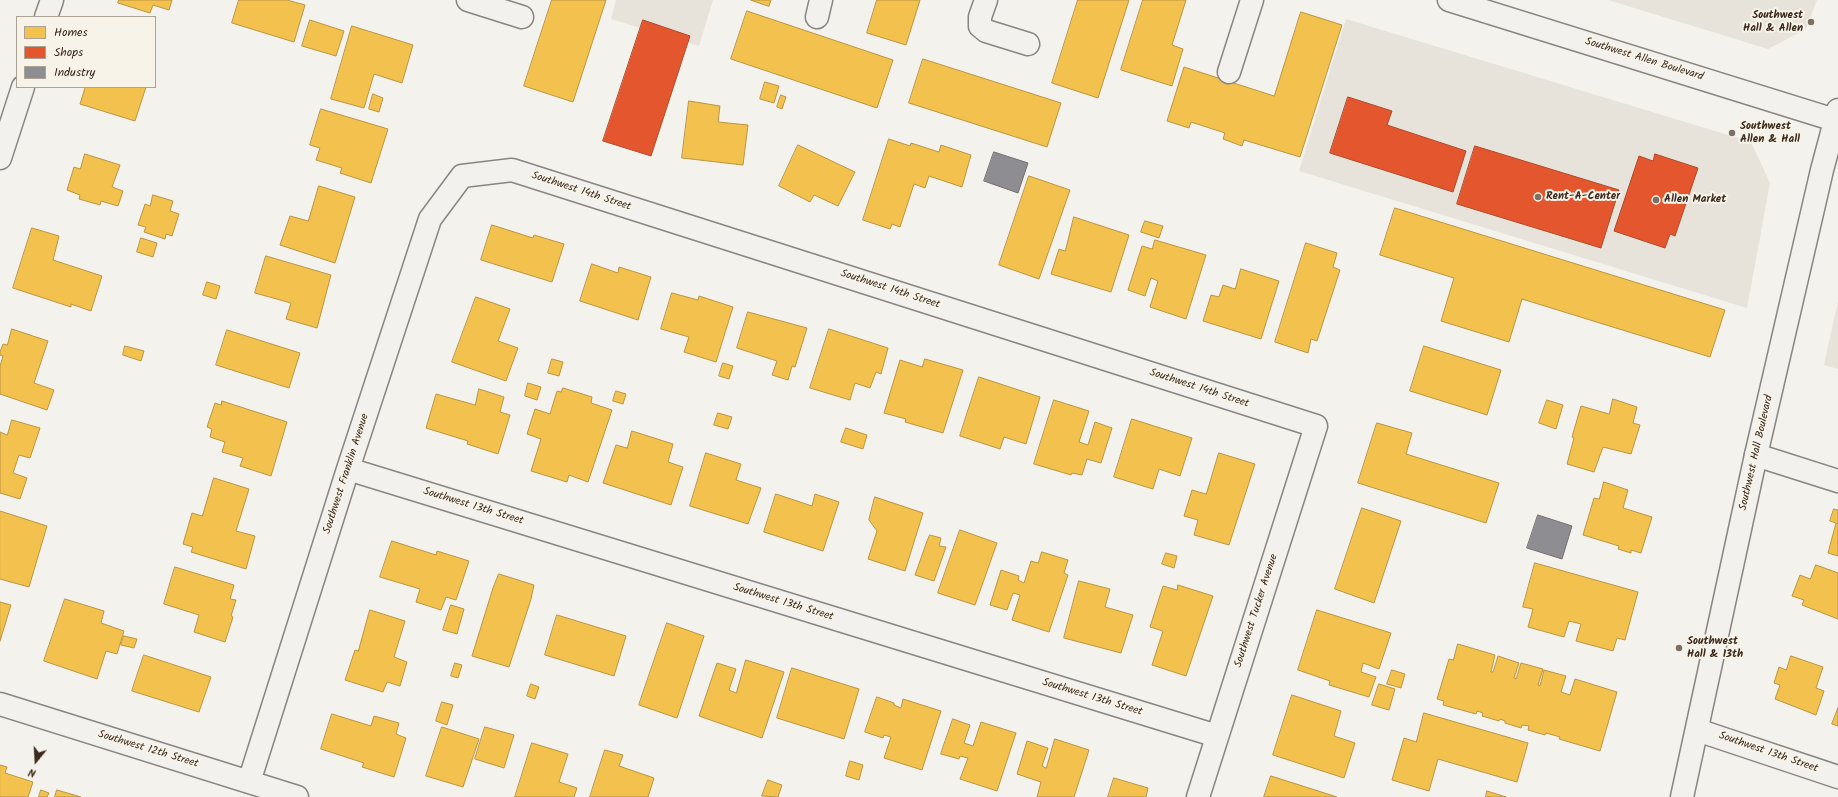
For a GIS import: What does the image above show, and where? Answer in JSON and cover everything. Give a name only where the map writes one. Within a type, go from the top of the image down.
[{"type":"street","points":[[46,16],[52,0]]},
{"type":"street","points":[[468,0],[522,17]]},
{"type":"street","points":[[986,0],[980,17],[980,26],[986,31],[1028,44]]},
{"type":"street","points":[[1229,72],[1252,0]]},
{"type":"street","name":"Southwest Allen Boulevard","points":[[1449,0],[1837,117]]},
{"type":"street","points":[[0,158],[23,88]]},
{"type":"street","name":"Southwest Hall Boulevard","points":[[1682,797],[1756,455],[1837,117]]},
{"type":"street","name":"Southwest 14th Street","points":[[462,176],[512,170],[1316,426]]},
{"type":"street","name":"Southwest Franklin Avenue","points":[[249,782],[348,469],[430,219],[462,176]]},
{"type":"street","name":"Southwest Tucker Avenue","points":[[1198,797],[1316,426]]},
{"type":"street","points":[[1756,455],[1838,481]]},
{"type":"street","name":"Southwest 13th Street","points":[[348,469],[1217,736]]},
{"type":"street","name":"Southwest 12th Street","points":[[0,704],[297,797]]},
{"type":"street","name":"Southwest 13th Street","points":[[1697,730],[1838,777]]},
{"type":"shaded area","points":[[616,0],[713,0],[699,46],[611,19]]},
{"type":"shaded area","points":[[1608,0],[1817,0],[1806,29],[1768,49]]},
{"type":"shaded area","points":[[1346,19],[1751,142],[1770,183],[1747,308],[1299,171]]},
{"type":"shaded area","points":[[1838,301],[1838,369],[1824,365]]},
{"type":"building: Homes","points":[[119,0],[172,0],[169,10],[153,5],[150,13],[118,3]]},
{"type":"building: Homes","points":[[239,0],[287,0],[305,5],[294,42],[232,23]]},
{"type":"building: Homes","points":[[552,0],[606,0],[573,102],[524,86]]},
{"type":"building: Homes","points":[[751,0],[771,0],[769,6]]},
{"type":"building: Homes","points":[[877,0],[920,0],[906,45],[867,33]]},
{"type":"building: Homes","points":[[1078,0],[1129,0],[1098,98],[1052,83]]},
{"type":"building: Homes","points":[[1143,0],[1186,0],[1172,45],[1183,49],[1172,86],[1121,70]]},
{"type":"building: Homes","points":[[747,11],[893,60],[877,108],[731,59]]},
{"type":"building: Homes","points":[[1301,12],[1342,25],[1300,157],[1244,140],[1242,146],[1223,139],[1225,133],[1191,122],[1189,128],[1167,121],[1184,67],[1274,96]]},
{"type":"building: Homes","points":[[310,20],[344,31],[336,56],[302,46]]},
{"type":"building: Homes","points":[[352,26],[413,45],[402,83],[374,74],[364,108],[331,99]]},
{"type":"building: Homes","points":[[923,59],[1061,103],[1047,147],[909,103]]},
{"type":"building: Homes","points":[[765,82],[779,86],[774,103],[760,99]]},
{"type":"building: Homes","points":[[85,88],[146,88],[135,121],[80,104]]},
{"type":"building: Homes","points":[[373,94],[383,98],[379,112],[369,109]]},
{"type":"building: Homes","points":[[781,95],[786,97],[782,109],[777,107]]},
{"type":"building: Homes","points":[[689,101],[720,106],[718,122],[748,125],[743,165],[682,158]]},
{"type":"building: Homes","points":[[321,109],[388,129],[371,183],[340,173],[342,168],[316,160],[320,148],[310,145]]},
{"type":"building: Homes","points":[[889,139],[910,146],[911,143],[939,152],[941,145],[971,155],[962,187],[929,176],[925,188],[914,184],[900,227],[892,224],[890,229],[863,220]]},
{"type":"building: Homes","points":[[798,145],[855,172],[838,206],[814,195],[810,202],[779,186]]},
{"type":"building: Homes","points":[[85,154],[120,165],[112,187],[123,191],[118,206],[101,201],[100,205],[79,199],[80,195],[67,190],[74,167],[80,169]]},
{"type":"building: Homes","points":[[1029,176],[1070,190],[1039,279],[999,265]]},
{"type":"building: Homes","points":[[319,186],[355,197],[335,263],[280,245],[290,216],[308,221]]},
{"type":"building: Homes","points":[[153,195],[173,201],[170,211],[179,214],[172,236],[166,234],[165,239],[144,232],[146,227],[138,225],[145,204],[150,206]]},
{"type":"building: Homes","points":[[1395,208],[1725,310],[1710,357],[1522,299],[1509,342],[1441,321],[1454,278],[1380,255]]},
{"type":"building: Homes","points":[[1074,217],[1129,235],[1111,292],[1051,274],[1059,249],[1065,251]]},
{"type":"building: Homes","points":[[1145,221],[1163,226],[1159,238],[1141,232]]},
{"type":"building: Homes","points":[[492,225],[533,238],[534,235],[564,244],[552,282],[481,260]]},
{"type":"building: Homes","points":[[32,228],[59,236],[53,260],[102,276],[91,311],[71,304],[71,307],[13,288]]},
{"type":"building: Homes","points":[[141,238],[157,243],[153,257],[137,252]]},
{"type":"building: Homes","points":[[1155,240],[1206,255],[1186,319],[1150,307],[1158,281],[1151,278],[1145,296],[1128,290],[1142,246],[1152,249]]},
{"type":"building: Homes","points":[[1306,243],[1337,253],[1333,267],[1340,270],[1317,341],[1311,339],[1308,353],[1275,342]]},
{"type":"building: Homes","points":[[266,256],[331,275],[317,328],[286,319],[291,303],[255,293]]},
{"type":"building: Homes","points":[[592,264],[618,273],[619,267],[651,277],[638,320],[580,301]]},
{"type":"building: Homes","points":[[1241,269],[1279,281],[1261,339],[1203,321],[1211,295],[1219,297],[1223,285],[1235,289]]},
{"type":"building: Homes","points":[[207,282],[220,286],[216,299],[203,295]]},
{"type":"building: Homes","points":[[672,293],[698,300],[699,296],[733,307],[716,362],[684,352],[689,337],[661,329]]},
{"type":"building: Homes","points":[[476,297],[510,309],[498,341],[518,348],[506,381],[452,362]]},
{"type":"building: Homes","points":[[748,312],[807,328],[795,367],[792,366],[788,380],[772,375],[777,361],[737,348]]},
{"type":"building: Homes","points":[[12,329],[48,341],[34,383],[54,390],[47,410],[0,394],[0,366],[3,356],[0,355],[0,352],[3,344],[7,345]]},
{"type":"building: Homes","points":[[829,329],[888,348],[881,374],[876,372],[870,388],[855,383],[850,400],[810,388]]},
{"type":"building: Homes","points":[[227,330],[300,353],[289,388],[216,365]]},
{"type":"building: Homes","points":[[125,346],[144,351],[141,361],[123,355]]},
{"type":"building: Homes","points":[[1424,346],[1501,370],[1487,415],[1410,391]]},
{"type":"building: Homes","points":[[552,359],[563,362],[559,376],[548,373]]},
{"type":"building: Homes","points":[[925,359],[963,370],[943,433],[905,422],[906,419],[884,413],[900,360],[922,367]]},
{"type":"building: Homes","points":[[723,363],[733,366],[729,379],[719,376]]},
{"type":"building: Homes","points":[[979,377],[1040,397],[1026,444],[1004,437],[1000,449],[960,436]]},
{"type":"building: Homes","points":[[528,383],[541,387],[537,400],[525,396]]},
{"type":"building: Homes","points":[[563,388],[592,397],[591,403],[612,410],[588,482],[569,475],[567,482],[531,471],[541,439],[527,434],[535,409],[550,414],[557,391],[561,392]]},
{"type":"building: Homes","points":[[479,389],[504,397],[500,412],[510,415],[498,454],[467,444],[468,441],[426,428],[436,394],[475,405]]},
{"type":"building: Homes","points":[[616,391],[626,394],[623,404],[613,401]]},
{"type":"building: Homes","points":[[1613,399],[1637,407],[1633,423],[1640,425],[1631,454],[1603,447],[1594,472],[1567,464],[1574,438],[1572,437],[1581,406],[1609,414]]},
{"type":"building: Homes","points":[[1054,400],[1089,411],[1079,442],[1088,445],[1095,422],[1112,428],[1101,463],[1087,459],[1082,475],[1072,473],[1071,475],[1034,464]]},
{"type":"building: Homes","points":[[1547,400],[1563,405],[1556,429],[1539,423]]},
{"type":"building: Homes","points":[[222,401],[287,422],[271,476],[240,466],[243,458],[222,452],[225,442],[210,437],[212,429],[207,427],[215,403],[221,405]]},
{"type":"building: Homes","points":[[718,413],[732,417],[728,429],[714,425]]},
{"type":"building: Homes","points":[[1132,419],[1192,438],[1180,476],[1159,469],[1153,489],[1114,477]]},
{"type":"building: Homes","points":[[12,420],[40,428],[30,458],[19,455],[13,473],[27,478],[20,499],[0,493],[0,432],[7,435]]},
{"type":"building: Homes","points":[[1377,423],[1412,433],[1406,454],[1499,483],[1486,523],[1358,483]]},
{"type":"building: Homes","points":[[846,428],[867,435],[863,449],[841,442]]},
{"type":"building: Homes","points":[[632,431],[673,444],[668,462],[683,467],[671,505],[603,483],[616,445],[627,448]]},
{"type":"building: Homes","points":[[706,453],[741,464],[736,480],[761,488],[748,524],[690,506]]},
{"type":"building: Homes","points":[[1219,453],[1255,464],[1229,545],[1194,535],[1198,520],[1184,516],[1192,490],[1206,494]]},
{"type":"building: Homes","points":[[214,478],[249,489],[236,531],[255,536],[246,569],[191,552],[193,547],[183,544],[192,513],[202,516]]},
{"type":"building: Homes","points":[[1604,482],[1628,490],[1623,508],[1652,517],[1641,553],[1631,550],[1631,553],[1618,549],[1619,546],[1583,535],[1594,498],[1599,499]]},
{"type":"building: Homes","points":[[776,494],[812,506],[815,494],[839,502],[823,551],[764,532]]},
{"type":"building: Homes","points":[[875,497],[923,513],[905,571],[868,559],[877,531],[869,520]]},
{"type":"building: Homes","points":[[1362,508],[1401,521],[1374,603],[1335,589]]},
{"type":"building: Homes","points":[[1834,509],[1838,510],[1838,556],[1828,553],[1836,523],[1830,521]]},
{"type":"building: Homes","points":[[0,511],[47,526],[29,587],[0,579]]},
{"type":"building: Homes","points":[[960,530],[997,543],[975,605],[938,593]]},
{"type":"building: Homes","points":[[930,535],[941,538],[939,546],[946,547],[934,581],[915,575]]},
{"type":"building: Homes","points":[[392,541],[436,555],[437,551],[469,561],[456,600],[446,597],[441,610],[416,602],[420,589],[380,577]]},
{"type":"building: Homes","points":[[1042,552],[1068,560],[1064,573],[1068,575],[1049,632],[1012,620],[1020,595],[1013,593],[1007,610],[990,605],[1001,570],[1019,576],[1018,580],[1024,583],[1031,561],[1038,563]]},
{"type":"building: Homes","points":[[1166,553],[1177,556],[1174,568],[1162,564]]},
{"type":"building: Homes","points":[[1535,563],[1638,592],[1625,640],[1617,638],[1613,651],[1576,641],[1581,624],[1569,621],[1564,637],[1528,627],[1533,609],[1523,607]]},
{"type":"building: Homes","points":[[1816,565],[1838,573],[1838,619],[1802,605],[1804,600],[1792,596],[1800,575],[1810,579]]},
{"type":"building: Homes","points":[[175,567],[234,585],[230,599],[236,600],[231,616],[233,617],[225,642],[194,632],[199,615],[164,604]]},
{"type":"building: Homes","points":[[499,574],[534,585],[531,599],[509,667],[472,656],[493,588]]},
{"type":"building: Homes","points":[[1079,581],[1110,589],[1105,607],[1133,615],[1121,653],[1064,638]]},
{"type":"building: Homes","points":[[1178,585],[1213,596],[1186,676],[1152,665],[1163,631],[1150,627],[1163,586],[1177,590]]},
{"type":"building: Homes","points":[[65,599],[104,611],[101,623],[124,631],[117,654],[106,651],[97,679],[44,661]]},
{"type":"building: Homes","points":[[0,602],[11,605],[0,641]]},
{"type":"building: Homes","points":[[451,605],[464,609],[457,634],[443,630]]},
{"type":"building: Homes","points":[[370,610],[405,621],[394,657],[407,662],[400,686],[387,682],[383,692],[345,680],[355,650],[358,651]]},
{"type":"building: Homes","points":[[1317,610],[1391,633],[1379,669],[1363,663],[1361,672],[1376,677],[1369,697],[1329,685],[1330,681],[1298,670]]},
{"type":"building: Homes","points":[[557,615],[626,636],[614,676],[545,655]]},
{"type":"building: Homes","points":[[667,623],[704,636],[677,718],[639,705]]},
{"type":"building: Homes","points":[[124,636],[137,639],[134,648],[121,645]]},
{"type":"building: Homes","points":[[1458,644],[1495,655],[1491,672],[1493,672],[1498,656],[1519,663],[1514,678],[1516,679],[1521,663],[1543,669],[1538,685],[1540,686],[1544,670],[1566,676],[1561,692],[1570,695],[1575,679],[1617,692],[1600,751],[1559,739],[1560,737],[1546,733],[1545,735],[1528,730],[1529,726],[1522,725],[1521,728],[1505,723],[1505,721],[1500,719],[1499,721],[1482,716],[1483,713],[1477,711],[1476,714],[1443,705],[1444,701],[1437,699],[1449,659],[1453,660]]},
{"type":"building: Homes","points":[[144,655],[211,677],[199,712],[132,691]]},
{"type":"building: Homes","points":[[1791,656],[1823,667],[1816,688],[1824,691],[1816,715],[1775,699],[1780,685],[1774,683],[1779,667],[1786,670]]},
{"type":"building: Homes","points":[[746,660],[784,672],[762,738],[699,716],[717,663],[736,669],[729,690],[736,693]]},
{"type":"building: Homes","points":[[455,663],[462,665],[458,678],[451,676]]},
{"type":"building: Homes","points":[[792,668],[859,689],[844,739],[777,718]]},
{"type":"building: Homes","points":[[1392,670],[1405,674],[1401,688],[1387,684]]},
{"type":"building: Homes","points":[[531,684],[539,687],[535,699],[527,696]]},
{"type":"building: Homes","points":[[1379,684],[1395,689],[1389,710],[1372,705]]},
{"type":"building: Homes","points":[[1292,695],[1341,711],[1334,736],[1355,743],[1344,778],[1273,755]]},
{"type":"building: Homes","points":[[877,697],[894,703],[894,705],[901,708],[903,699],[941,711],[922,770],[884,758],[891,737],[884,735],[883,738],[865,732]]},
{"type":"building: Homes","points":[[442,702],[453,705],[447,725],[436,721]]},
{"type":"building: Homes","points":[[1838,708],[1838,726],[1832,724]]},
{"type":"building: Homes","points":[[1424,713],[1528,743],[1517,782],[1438,759],[1429,791],[1392,780],[1404,738],[1416,742]]},
{"type":"building: Homes","points":[[332,714],[371,726],[374,716],[399,723],[396,734],[406,738],[394,777],[362,767],[364,763],[321,749]]},
{"type":"building: Homes","points":[[953,719],[970,725],[964,743],[973,746],[981,722],[1016,733],[997,791],[960,779],[968,758],[960,756],[959,759],[941,754]]},
{"type":"building: Homes","points":[[442,727],[479,739],[463,787],[426,776]]},
{"type":"building: Homes","points":[[485,727],[514,735],[504,768],[475,759]]},
{"type":"building: Homes","points":[[1055,739],[1089,750],[1074,797],[1037,797],[1041,782],[1017,774],[1027,741],[1048,748],[1042,766],[1046,768]]},
{"type":"building: Homes","points":[[532,743],[568,754],[559,782],[577,788],[574,797],[515,797]]},
{"type":"building: Homes","points":[[605,750],[623,755],[619,766],[654,778],[648,797],[590,797]]},
{"type":"building: Homes","points":[[850,761],[863,765],[859,780],[846,776]]},
{"type":"building: Homes","points":[[0,765],[7,767],[5,773],[33,782],[28,797],[0,797]]},
{"type":"building: Homes","points":[[1271,776],[1337,797],[1264,797]]},
{"type":"building: Homes","points":[[1114,778],[1148,788],[1146,797],[1108,797]]},
{"type":"building: Homes","points":[[768,780],[782,785],[778,797],[762,796]]},
{"type":"building: Homes","points":[[41,790],[49,793],[47,797],[39,797]]},
{"type":"building: Homes","points":[[57,790],[81,797],[55,797]]},
{"type":"building: Homes","points":[[1487,791],[1506,797],[1486,797]]},
{"type":"building: Shops","points":[[643,20],[690,36],[651,156],[603,141]]},
{"type":"building: Shops","points":[[1348,97],[1392,111],[1387,125],[1466,151],[1453,192],[1330,153]]},
{"type":"building: Shops","name":"Rent-A-Center","points":[[1475,146],[1619,190],[1601,248],[1457,204]]},
{"type":"building: Shops","name":"Allen Market","points":[[1655,154],[1698,168],[1675,236],[1670,234],[1665,248],[1614,231],[1639,156],[1653,161]]},
{"type":"building: Industry","points":[[994,152],[1028,163],[1018,193],[984,181]]},
{"type":"building: Industry","points":[[1538,515],[1572,526],[1562,559],[1527,548]]},
{"type":"place","name":"Southwest Hall & Allen","points":[[1811,22]]},
{"type":"place","name":"Southwest Allen & Hall","points":[[1732,133]]},
{"type":"place","name":"Rent-A-Center","points":[[1538,197]]},
{"type":"place","name":"Allen Market","points":[[1656,200]]},
{"type":"place","name":"Southwest Hall & 13th","points":[[1679,648]]}]
